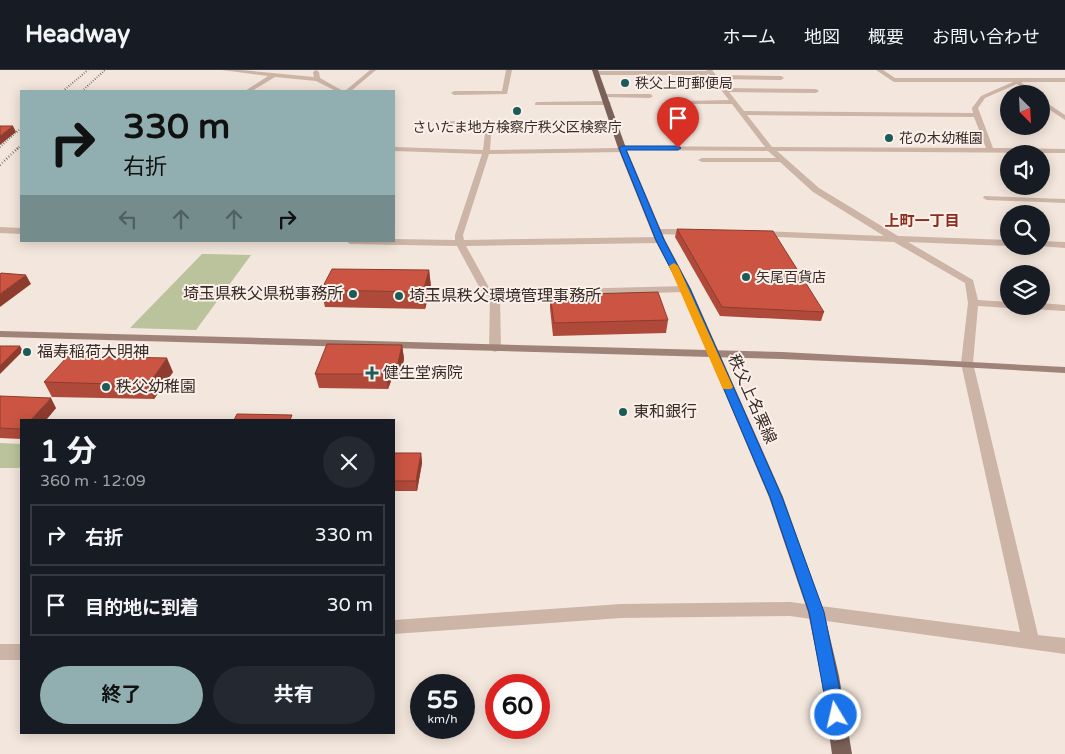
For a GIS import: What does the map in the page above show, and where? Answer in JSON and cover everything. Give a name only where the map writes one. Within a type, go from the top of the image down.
[{"type":"main road","name":"秩父上名栗線","points":[[596,71],[623,149],[659,236],[686,289],[712,353],[776,497],[816,612],[830,676],[842,754]]},
{"type":"street","points":[[225,70],[317,78],[338,90]]},
{"type":"street","points":[[315,70],[317,78]]},
{"type":"street","points":[[349,90],[373,70]]},
{"type":"street","points":[[454,93],[505,93],[509,70]]},
{"type":"street","points":[[880,70],[894,80],[1065,80]]},
{"type":"street","points":[[596,71],[711,73],[782,78]]},
{"type":"street","points":[[711,73],[770,149],[816,190],[853,214],[970,282],[973,303],[967,363],[1031,642]]},
{"type":"street","points":[[250,90],[274,75]]},
{"type":"street","points":[[1016,81],[1021,85]]},
{"type":"street","points":[[990,150],[975,108],[983,97],[1016,81]]},
{"type":"street","points":[[680,84],[816,91]]},
{"type":"street","points":[[537,104],[650,96]]},
{"type":"street","points":[[684,102],[733,102]]},
{"type":"street","points":[[1050,107],[1065,118]]},
{"type":"street","points":[[743,113],[976,115]]},
{"type":"street","points":[[444,122],[490,123],[486,152],[459,235],[460,243],[488,294],[686,289]]},
{"type":"street","points":[[395,149],[486,152],[623,149],[770,149],[1065,152]]},
{"type":"street","points":[[702,160],[784,160]]},
{"type":"street","points":[[987,198],[1065,201]]},
{"type":"street","points":[[0,230],[20,231]]},
{"type":"street","points":[[395,242],[460,243],[697,233]]},
{"type":"street","points":[[746,234],[1000,243]]},
{"type":"street","points":[[1050,244],[1065,245]]},
{"type":"street","points":[[495,294],[495,349]]},
{"type":"street","points":[[973,303],[1000,304]]},
{"type":"street","points":[[1050,307],[1065,308]]},
{"type":"street","points":[[0,334],[495,349],[712,353],[967,363],[1065,370]]},
{"type":"street","points":[[395,627],[506,618],[689,609],[790,609],[1065,646]]},
{"type":"street","points":[[0,652],[20,652]]},
{"type":"green space","points":[[202,254],[251,255],[196,330],[130,328]]},
{"type":"green space","points":[[0,443],[20,444],[19,468],[0,468]]},
{"type":"building","points":[[0,126],[13,126],[0,136]]},
{"type":"building","name":"矢尾百貨店","points":[[677,229],[773,231],[824,312],[722,307]]},
{"type":"building","points":[[332,269],[429,270],[423,292],[321,290]]},
{"type":"building","points":[[1,273],[26,275],[0,294]]},
{"type":"building","points":[[658,292],[668,320],[554,323],[550,295]]},
{"type":"building","points":[[327,344],[402,345],[397,367],[388,367],[386,374],[315,374]]},
{"type":"building","points":[[0,346],[20,346],[0,366]]},
{"type":"building","points":[[68,356],[167,358],[148,385],[44,382]]},
{"type":"building","points":[[0,396],[51,398],[32,419],[20,419],[20,429],[0,428]]},
{"type":"building","points":[[237,414],[292,415],[290,419],[234,419]]},
{"type":"building","points":[[395,453],[421,453],[416,481],[395,481]]},
{"type":"railway","points":[[64,90],[88,70]]},
{"type":"railway","points":[[83,90],[105,70]]},
{"type":"railway","points":[[0,147],[20,129]]},
{"type":"railway","points":[[0,165],[19,147]]},
{"type":"slow traffic","points":[[674,266],[686,289],[727,387]]},
{"type":"place","name":"秩父上町郵便局","points":[[625,83]]},
{"type":"place","name":"さいたま地方検察庁秩父区検察庁","points":[[517,111]]},
{"type":"place","name":"花の木幼稚園","points":[[889,138]]},
{"type":"place","name":"矢尾百貨店","points":[[746,277]]},
{"type":"place","name":"埼玉県秩父県税事務所","points":[[353,294]]},
{"type":"place","name":"埼玉県秩父環境管理事務所","points":[[399,296]]},
{"type":"place","name":"福寿稲荷大明神","points":[[27,352]]},
{"type":"place","name":"健生堂病院","points":[[372,373]]},
{"type":"place","name":"秩父幼稚園","points":[[106,387]]},
{"type":"place","name":"東和銀行","points":[[623,412]]},
{"type":"district","name":"上町一丁目","points":[[922,221]]},
{"type":"route","points":[[678,148],[622,148],[660,240],[686,289],[712,353],[776,497],[816,612],[830,676],[836,715]]}]
